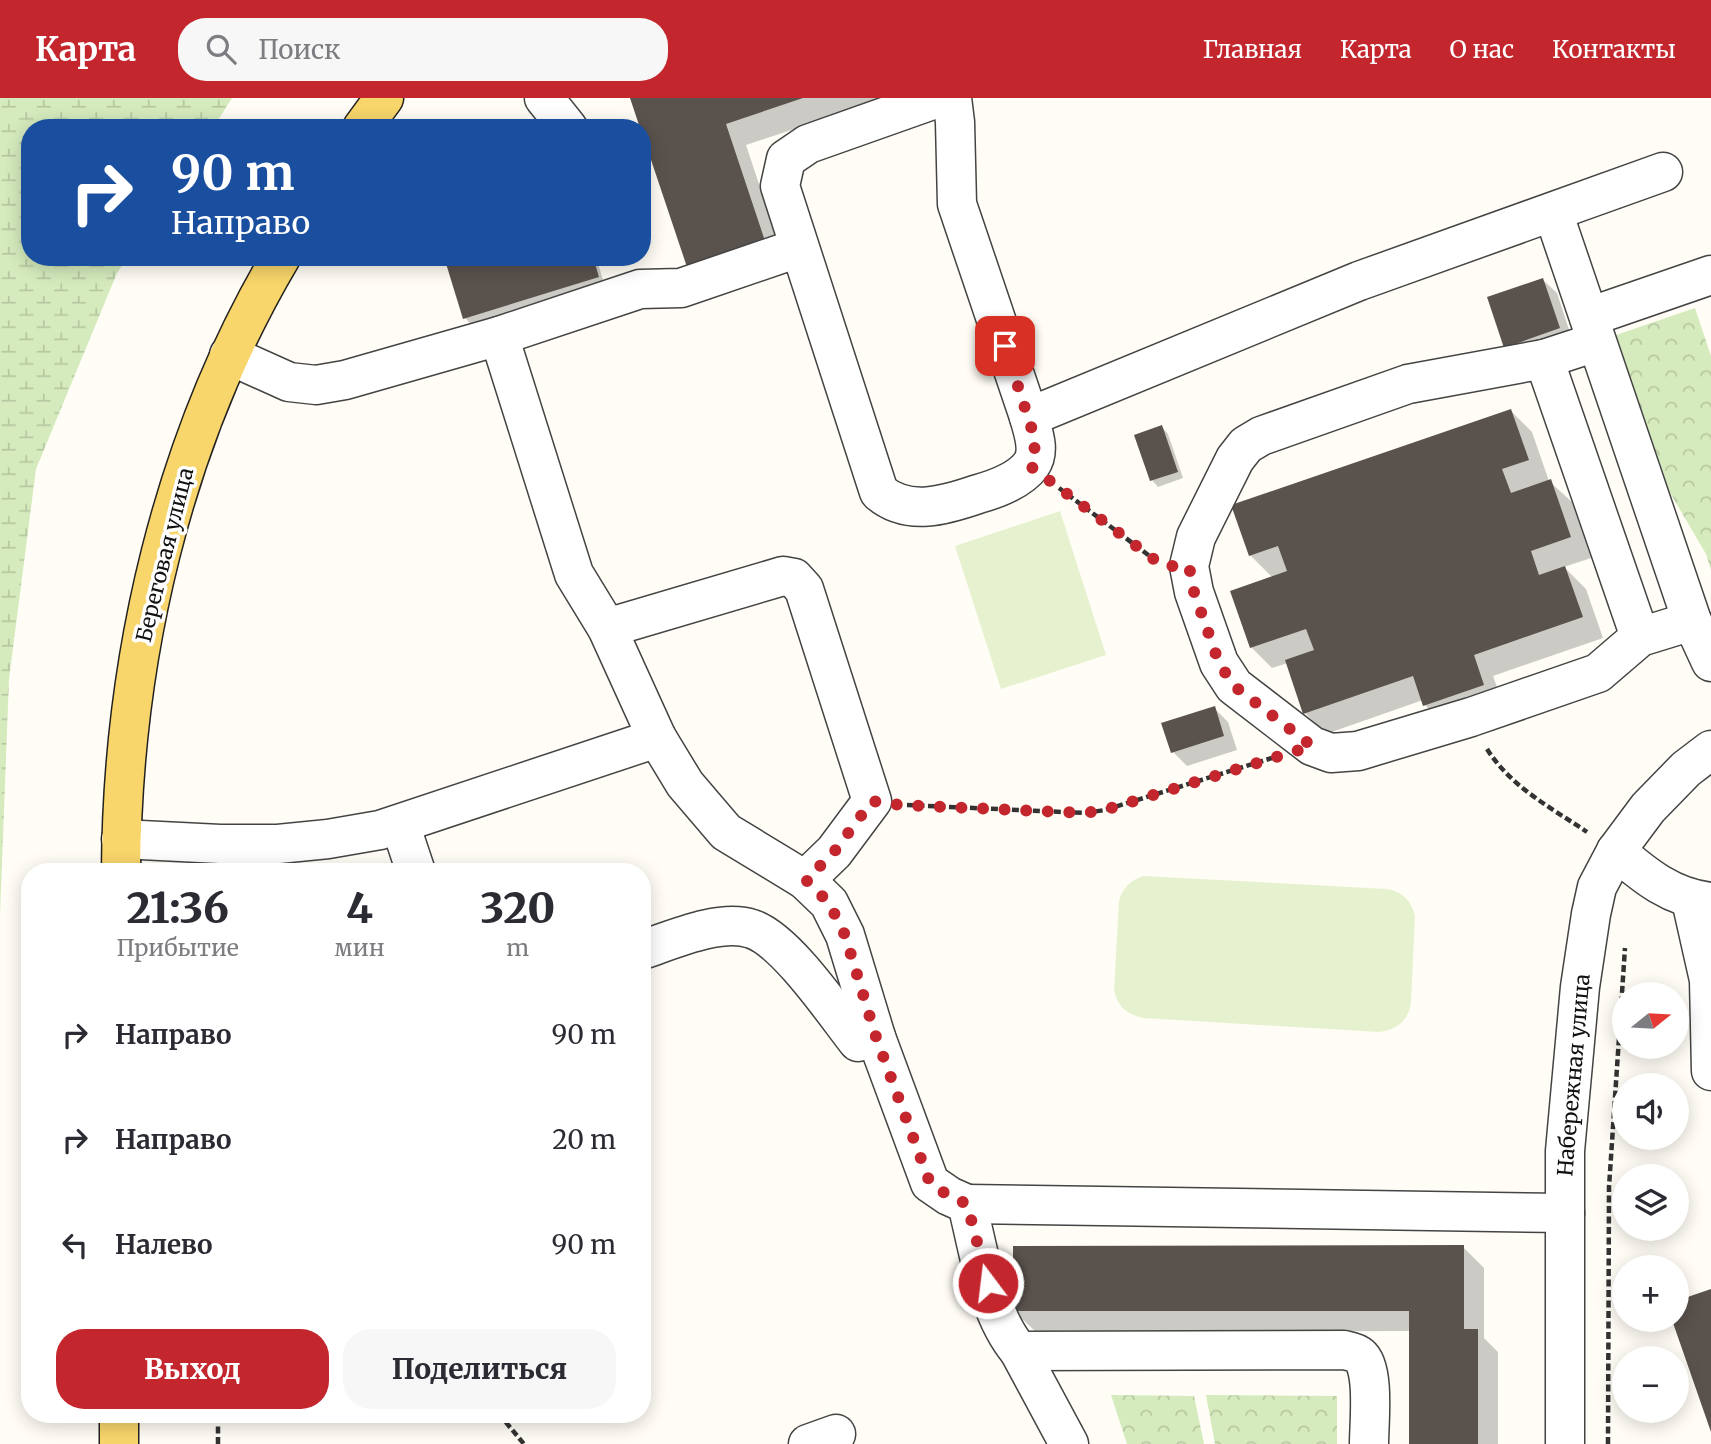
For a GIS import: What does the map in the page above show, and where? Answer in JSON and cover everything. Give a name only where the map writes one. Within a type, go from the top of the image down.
[{"type":"main road","points":[[369,119],[384,98]]},
{"type":"main road","name":"Береговая улица","points":[[121,855],[126,745],[139,658],[158,566],[187,468],[229,355],[276,266]]},
{"type":"main road","points":[[119,1423],[119,1444]]},
{"type":"street","points":[[544,98],[561,119]]},
{"type":"street","points":[[938,98],[808,144],[786,159],[780,186],[798,248],[880,492],[889,500],[908,506],[945,505],[1004,485],[1030,466],[1036,442],[957,204],[955,122],[951,98]]},
{"type":"street","points":[[1029,417],[1359,281],[1663,172]]},
{"type":"street","points":[[1553,212],[1692,621],[1711,662]]},
{"type":"street","points":[[229,355],[289,382],[316,385],[345,380],[499,336],[634,273],[681,288],[798,248]]},
{"type":"street","points":[[1692,621],[1640,637],[1598,673],[1471,717],[1358,751],[1331,753],[1312,746],[1234,686],[1219,663],[1194,592],[1189,566],[1196,537],[1235,459],[1246,445],[1261,436],[1408,384],[1544,359],[1592,329],[1711,275]]},
{"type":"street","points":[[499,336],[574,574],[607,628],[657,738],[685,784],[726,832],[806,880],[829,903],[845,935],[876,1037],[930,1183],[967,1204],[1566,1213]]},
{"type":"street","points":[[1544,359],[1640,637]]},
{"type":"street","points":[[607,628],[783,576],[794,578],[804,589],[872,801],[834,852],[806,880]]},
{"type":"street","points":[[121,855],[220,844],[278,844],[380,830],[657,738]]},
{"type":"street","name":"Набережная улица","points":[[1565,1444],[1565,1151],[1580,987],[1591,914],[1597,887],[1616,851],[1647,808],[1686,769],[1711,750]]},
{"type":"street","points":[[400,824],[413,863]]},
{"type":"street","points":[[1616,851],[1670,891],[1701,901],[1709,981],[1711,1072]]},
{"type":"street","points":[[651,947],[698,931],[723,927],[751,929],[772,942],[807,975],[858,1042],[876,1037]]},
{"type":"street","points":[[967,1204],[995,1310],[1005,1335],[1019,1351],[1069,1444]]},
{"type":"street","points":[[1019,1351],[1344,1350],[1358,1354],[1365,1362],[1368,1375],[1369,1444]]},
{"type":"path","points":[[1030,466],[1163,566],[1189,566]]},
{"type":"path","points":[[1471,717],[1480,739],[1496,764],[1520,787],[1616,851]]},
{"type":"path","points":[[872,801],[901,805],[1085,813],[1105,810],[1312,746]]},
{"type":"path","points":[[1608,1444],[1609,1187],[1625,946]]},
{"type":"path","points":[[218,1423],[218,1444]]},
{"type":"path","points":[[506,1423],[524,1444]]},
{"type":"green space","points":[[0,98],[232,98],[219,119],[21,119],[21,266],[122,266],[36,469],[9,679],[0,915]]},
{"type":"green space","points":[[1695,308],[1711,356],[1711,570],[1706,554],[1669,491],[1616,335]]},
{"type":"green space","points":[[1060,511],[1106,655],[1001,689],[955,546]]},
{"type":"green space","points":[[1143,876],[1387,889],[1398,892],[1409,901],[1415,916],[1411,1002],[1408,1014],[1397,1026],[1379,1032],[1143,1018],[1132,1015],[1120,1005],[1114,990],[1119,901],[1128,885]]},
{"type":"green space","points":[[1111,1395],[1194,1396],[1204,1444],[1127,1444]]},
{"type":"green space","points":[[1206,1395],[1337,1396],[1337,1444],[1215,1444]]},
{"type":"building","points":[[630,98],[803,98],[726,124],[768,250],[690,276],[651,160],[651,119],[637,119]]},
{"type":"building","points":[[447,266],[596,266],[599,277],[463,319]]},
{"type":"building","points":[[1543,278],[1560,328],[1504,348],[1487,297]]},
{"type":"building","points":[[1511,409],[1529,460],[1502,469],[1511,493],[1551,479],[1571,537],[1531,551],[1539,575],[1565,566],[1583,617],[1474,655],[1484,685],[1423,706],[1413,676],[1303,714],[1285,660],[1314,650],[1306,629],[1250,648],[1230,591],[1287,571],[1278,546],[1249,556],[1231,505]]},
{"type":"building","points":[[1162,425],[1178,472],[1150,481],[1134,435]]},
{"type":"building","points":[[1215,706],[1224,736],[1171,753],[1161,723]]},
{"type":"building","points":[[1464,1245],[1464,1329],[1478,1329],[1478,1444],[1409,1444],[1409,1311],[1013,1311],[1013,1246]]},
{"type":"building","points":[[1711,1289],[1711,1432],[1689,1369],[1689,1346],[1681,1346],[1676,1332],[1689,1332],[1689,1297]]},
{"type":"route","points":[[988,1283],[967,1204],[930,1183],[876,1037],[845,935],[829,903],[806,880],[834,852],[872,801],[901,805],[1085,813],[1105,810],[1312,746],[1234,686],[1219,663],[1194,592],[1189,566],[1163,566],[1030,466],[1036,442],[1005,346]]}]
